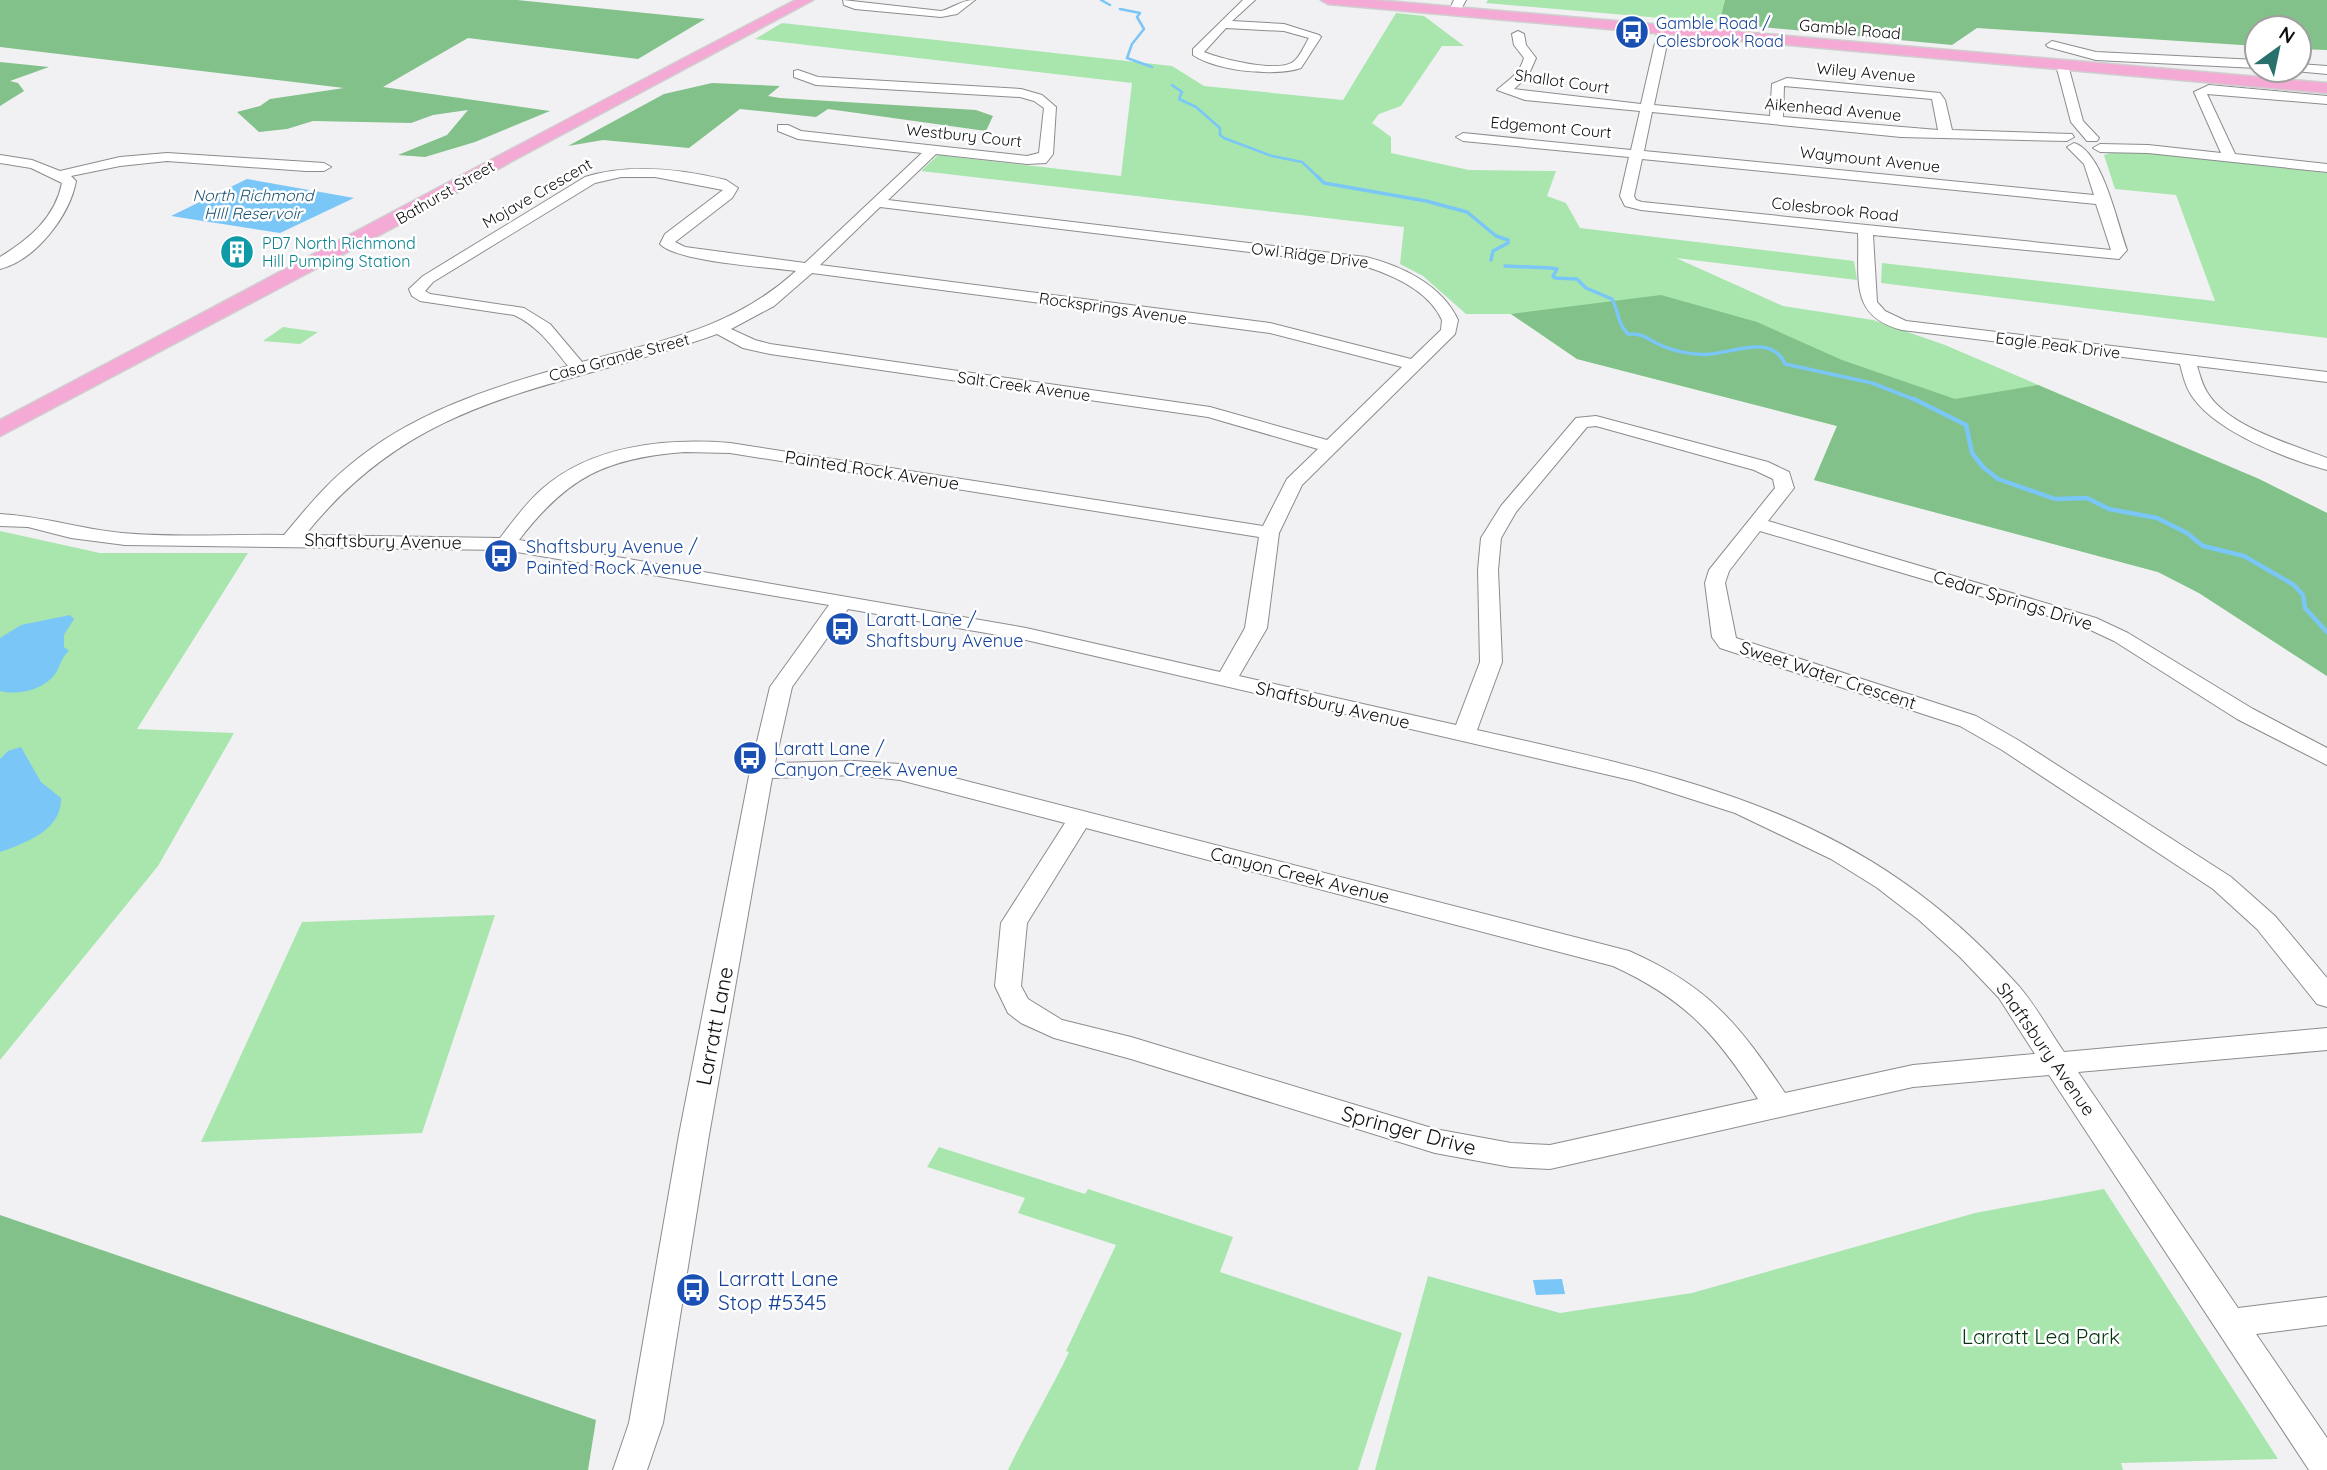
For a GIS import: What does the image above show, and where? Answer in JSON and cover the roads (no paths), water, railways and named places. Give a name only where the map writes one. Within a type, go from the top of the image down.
[{"type":"main road","name":"Bathurst Street","points":[[4,430],[508,156],[806,0]]},
{"type":"main road","name":"Gamble Road","points":[[1328,0],[1457,5],[1664,30],[2327,88]]},
{"type":"street","points":[[849,0],[848,3],[855,6],[941,15],[953,12],[969,0]]},
{"type":"street","points":[[1227,20],[1228,13],[1240,0]]},
{"type":"street","points":[[1227,20],[1298,31],[1315,37],[1300,61],[1288,68],[1261,68],[1201,56],[1197,52],[1227,20],[1249,0]]},
{"type":"street","name":"Colesbrook Road","points":[[1664,30],[1627,196],[1630,202],[2114,256],[2119,254],[2119,250],[2090,163],[2071,141]]},
{"type":"street","name":"Shallot Court","points":[[1518,34],[1520,45],[1528,54],[1529,63],[1518,81],[1503,90],[1547,99],[1646,109]]},
{"type":"street","points":[[2052,45],[2108,57],[2243,63]]},
{"type":"street","points":[[2062,65],[2077,122],[2096,144],[2327,168]]},
{"type":"street","name":"Westbury Court","points":[[783,128],[798,135],[1041,160],[1046,154],[1050,107],[1038,97],[1021,93],[816,81],[798,74]]},
{"type":"street","name":"Wiley Avenue","points":[[1776,121],[1778,84],[1787,82],[1930,95],[1940,100],[1946,135]]},
{"type":"street","points":[[2230,156],[2200,92],[2210,89],[2327,100]]},
{"type":"street","name":"Aikenhead Avenue","points":[[1646,109],[1946,135],[2017,136],[2096,144]]},
{"type":"street","points":[[2071,141],[2075,132],[2074,124],[2077,122]]},
{"type":"street","name":"Edgemont Court","points":[[1463,137],[1636,153]]},
{"type":"street","points":[[2090,163],[2096,144]]},
{"type":"street","name":"Casa Grande Street","points":[[291,539],[314,508],[345,476],[402,435],[468,402],[719,329],[769,302],[934,149]]},
{"type":"street","name":"Waymount Avenue","points":[[1636,153],[2102,200]]},
{"type":"street","points":[[59,175],[124,160],[180,157],[237,160],[290,168],[324,167]]},
{"type":"street","points":[[0,159],[24,161],[49,168],[69,181],[68,200],[48,226],[27,248],[0,264]]},
{"type":"street","name":"Mojave Crescent","points":[[578,368],[531,316],[509,310],[426,298],[417,289],[428,279],[590,180],[619,172],[721,183],[731,188],[727,195],[670,237],[667,244],[670,247],[808,268]]},
{"type":"street","name":"Owl Ridge Drive","points":[[878,202],[1378,264],[1407,277],[1451,317],[1449,331],[1328,446],[1294,483],[1269,533],[1256,628],[1226,680]]},
{"type":"street","name":"Eagle Peak Drive","points":[[1865,230],[1869,303],[1890,320],[1914,328],[2327,377]]},
{"type":"street","name":"Rocksprings Avenue","points":[[808,268],[1278,330],[1414,365]]},
{"type":"street","name":"Salt Creek Avenue","points":[[719,329],[749,344],[770,349],[1210,412],[1328,446]]},
{"type":"street","points":[[2187,360],[2200,396],[2210,407],[2240,427],[2327,464]]},
{"type":"street","name":"Sweet Water Crescent","points":[[1464,735],[1491,662],[1488,570],[1491,538],[1508,510],[1582,422],[1606,424],[1774,471],[1782,476],[1785,488],[1726,559],[1715,583],[1723,637],[1728,643],[1743,650],[1941,711],[1990,733],[2222,883],[2250,904],[2266,920],[2327,997]]},
{"type":"street","name":"Painted Rock Avenue","points":[[505,544],[539,503],[574,476],[626,456],[693,446],[730,448],[1269,533]]},
{"type":"street","name":"Shaftsbury Avenue","points":[[0,506],[12,509],[28,521]]},
{"type":"street","name":"Shaftsbury Avenue","points":[[0,520],[28,521],[71,532],[125,539],[291,539],[505,544],[575,554],[1026,634],[1699,790],[1767,816],[1829,845],[1905,894],[1968,947],[2016,1002],[2327,1467]]},
{"type":"street","name":"Cedar Springs Drive","points":[[1756,524],[2089,622],[2120,637],[2245,714],[2327,758]]},
{"type":"street","name":"Larratt Lane","points":[[630,1470],[646,1423],[694,1135],[762,771],[781,687],[843,601]]},
{"type":"street","name":"Canyon Creek Avenue","points":[[762,771],[854,768],[889,770],[1585,949],[1645,968],[1671,982],[1719,1022],[1734,1039],[1777,1105]]},
{"type":"street","name":"Springer Drive","points":[[1079,819],[1014,923],[1008,986],[1018,1006],[1054,1028],[1131,1048],[1435,1141],[1511,1155],[1550,1157],[1913,1076],[2059,1064]]},
{"type":"street","points":[[2059,1064],[2327,1039]]},
{"type":"street","points":[[2229,1323],[2327,1311]]},
{"type":"water","name":"North Richmond HIll Reservoir","points":[[247,179],[354,198],[280,233],[171,216]]},
{"type":"water","points":[[70,615],[74,619],[64,635],[64,647],[69,651],[52,677],[32,690],[16,693],[0,691],[0,638],[21,625]]},
{"type":"water","points":[[21,747],[41,782],[61,798],[60,809],[56,819],[41,834],[0,852],[0,759],[8,751]]},
{"type":"water","points":[[1562,1279],[1565,1294],[1536,1295],[1533,1280]]},
{"type":"waterway","points":[[1101,0],[1110,5]]},
{"type":"waterway","points":[[1120,9],[1140,13],[1137,17],[1144,29],[1132,44],[1127,58],[1152,67]]},
{"type":"waterway","points":[[1172,85],[1182,92],[1179,99],[1196,107],[1220,128],[1220,135],[1224,138],[1272,156],[1302,162],[1319,178]]},
{"type":"waterway","points":[[1319,178],[1324,183],[1426,201],[1467,212],[1496,236],[1508,240],[1508,243],[1493,251],[1491,260]]},
{"type":"waterway","points":[[1505,266],[1557,269],[1553,276],[1555,278],[1577,279],[1586,288],[1612,299],[1622,326],[1628,334],[1641,335],[1670,349],[1705,354],[1762,347],[1779,355],[1785,364],[1872,383],[1918,401]]},
{"type":"waterway","points":[[1914,399],[1918,401]]},
{"type":"waterway","points":[[1918,401],[1966,425],[1972,453],[1983,467],[1998,479],[2055,499],[2087,498],[2109,509],[2157,518],[2187,533],[2203,546],[2244,556],[2294,585],[2303,595],[2305,608],[2327,632]]},
{"type":"place","name":"Gamble Road / Colesbrook Road","points":[[1632,32]]},
{"type":"place","name":"PD7 North Richmond Hill Pumping Station","points":[[237,252]]},
{"type":"place","name":"Shaftsbury Avenue / Painted Rock Avenue","points":[[501,556]]},
{"type":"place","name":"Laratt Lane / Shaftsbury Avenue","points":[[842,629]]},
{"type":"place","name":"Laratt Lane / Canyon Creek Avenue","points":[[750,758]]},
{"type":"place","name":"Larratt Lane Stop #5345","points":[[693,1290]]},
{"type":"park label","name":"Larratt Lea Park","points":[[2041,1336]]}]
